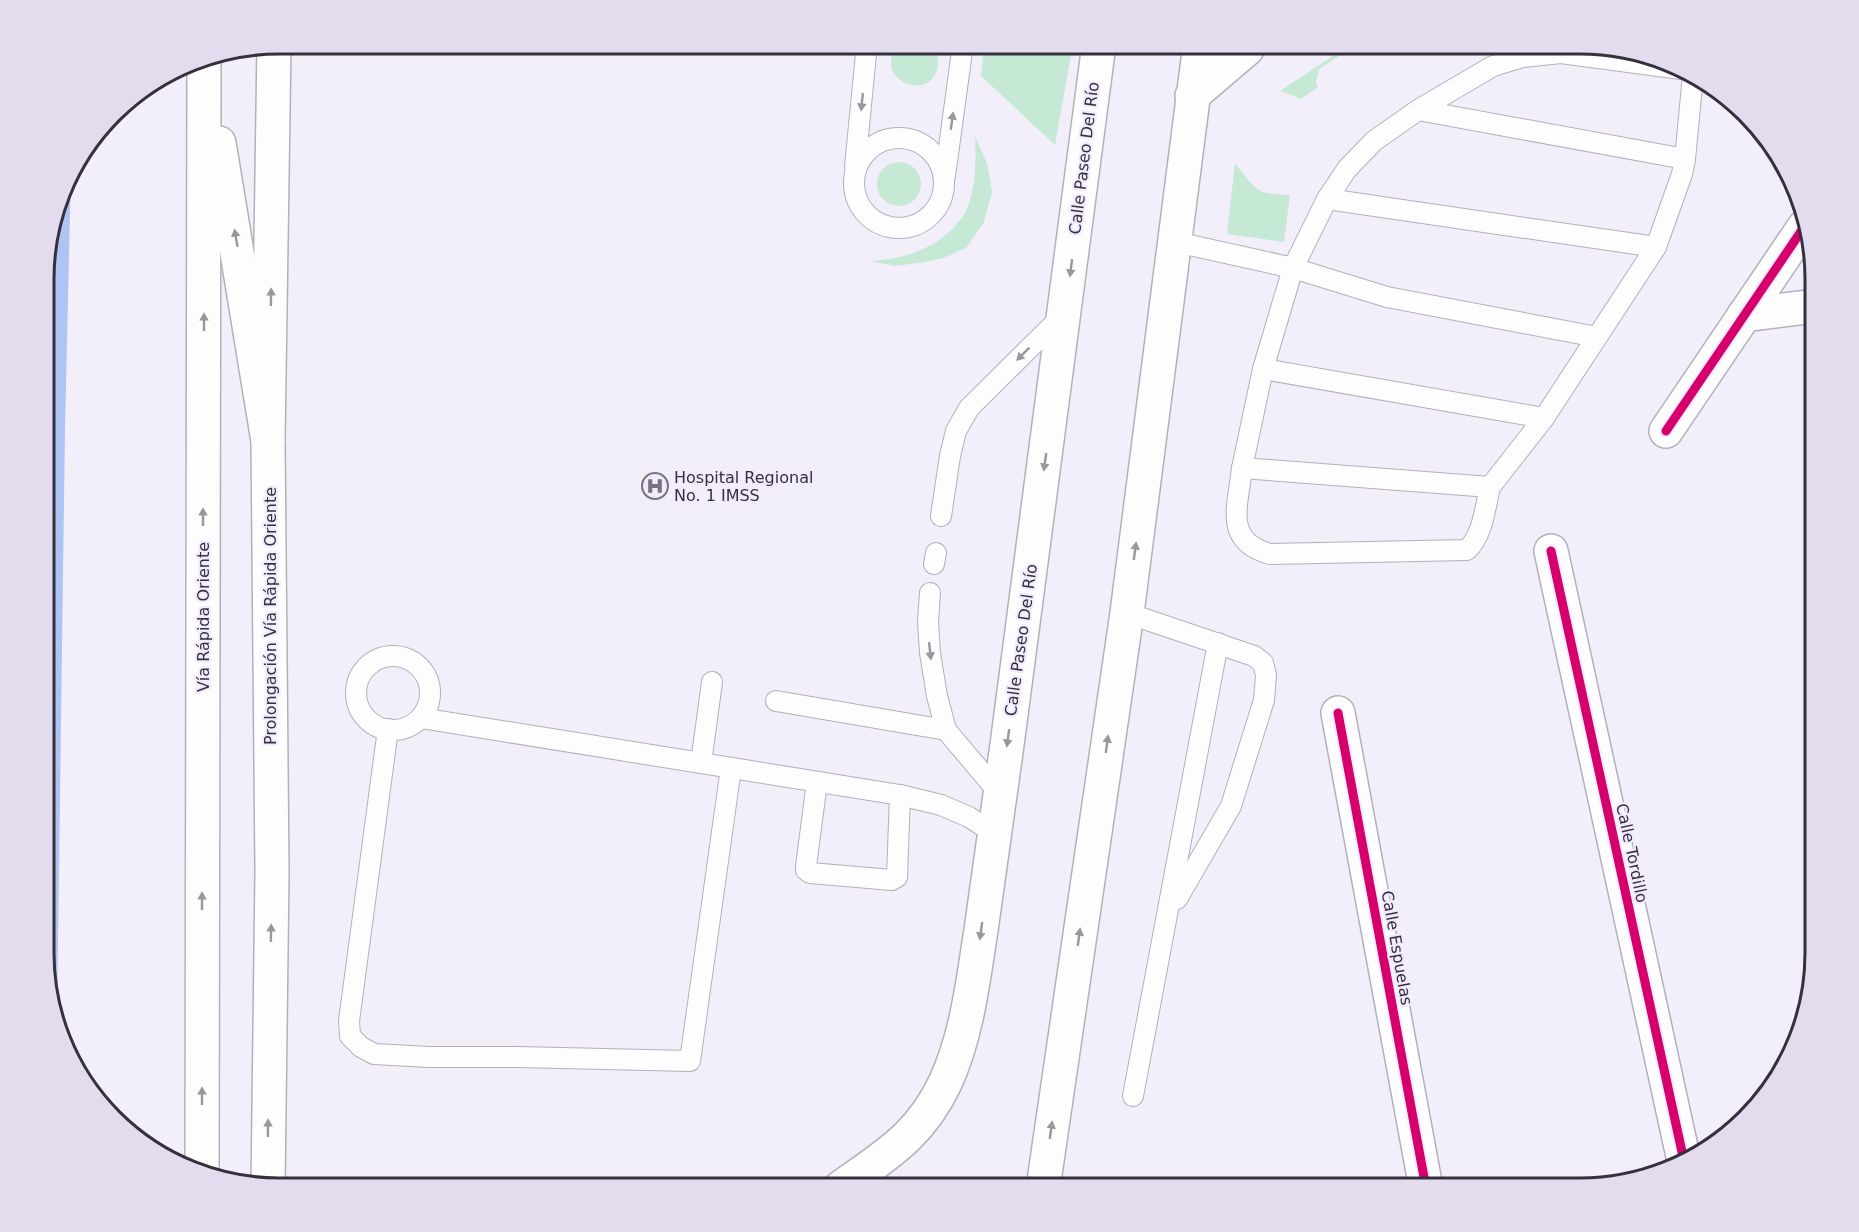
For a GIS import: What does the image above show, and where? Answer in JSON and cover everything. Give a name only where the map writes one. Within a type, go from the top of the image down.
[{"type":"main road","name":"Prolongación Vía Rápida Oriente","points":[[268,1178],[272,872],[268,441],[274,54]]},
{"type":"main road","points":[[275,94],[293,54]]},
{"type":"main road","name":"Calle Paseo Del Río","points":[[854,1178],[896,1149],[926,1118],[945,1082],[959,1045],[973,978],[995,834],[1098,54]]},
{"type":"main road","points":[[1043,1178],[1127,613],[1198,54]]},
{"type":"main road","points":[[1192,96],[1241,54]]},
{"type":"main road","name":"Vía Rápida Oriente","points":[[202,1164],[204,67]]},
{"type":"main road","points":[[205,67],[237,240],[268,441]]},
{"type":"main road","points":[[1666,431],[1800,232]]},
{"type":"main road","points":[[1744,315],[1805,307]]},
{"type":"main road","name":"Calle Tordillo","points":[[1551,551],[1682,1154]]},
{"type":"main road","name":"Calle Espuelas","points":[[1338,713],[1424,1178]]},
{"type":"lane","points":[[867,54],[854,180],[855,195],[861,209],[872,220],[885,227],[900,229],[915,227],[928,219],[938,208],[944,194],[959,54]]},
{"type":"lane","points":[[1551,54],[1523,57],[1493,66],[1418,110],[1374,141],[1347,169],[1326,199],[1293,268],[1263,369],[1242,468],[1236,523],[1243,540],[1254,550],[1270,554],[1467,550],[1474,544],[1479,533],[1490,487],[1544,418],[1656,247],[1682,174],[1693,84]]},
{"type":"lane","points":[[1568,54],[1647,64]]},
{"type":"lane","points":[[1418,110],[1685,159]]},
{"type":"lane","points":[[854,180],[857,166],[865,153],[877,143],[906,138],[920,143],[932,152],[941,165],[945,179]]},
{"type":"lane","points":[[1326,199],[1656,247]]},
{"type":"lane","points":[[1176,242],[1293,268],[1387,297],[1596,337]]},
{"type":"lane","points":[[941,516],[950,456],[957,431],[969,408],[1065,313]]},
{"type":"lane","points":[[1263,369],[1544,418]]},
{"type":"lane","points":[[1242,468],[1490,487]]},
{"type":"lane","points":[[930,593],[928,622],[930,653],[937,696],[946,730],[1000,794]]},
{"type":"lane","points":[[1127,613],[1254,656],[1263,663],[1266,675],[1264,700],[1231,806],[1169,912]]},
{"type":"lane","points":[[1133,1096],[1218,643]]},
{"type":"lane","points":[[382,657],[407,658],[417,664],[430,684],[427,708],[421,718],[400,729],[376,726],[359,708],[356,696],[357,683],[362,672],[382,657]]},
{"type":"lane","points":[[701,763],[712,682]]},
{"type":"lane","points":[[776,701],[946,730]]},
{"type":"lane","points":[[421,718],[900,795],[941,805],[969,817],[995,834]]},
{"type":"lane","points":[[388,729],[348,1021],[350,1036],[361,1047],[374,1054],[690,1061],[731,768]]},
{"type":"lane","points":[[817,782],[806,866],[806,870],[810,873],[892,880],[897,877],[900,795]]},
{"type":"green space","points":[[936,54],[937,70],[931,80],[922,85],[912,85],[895,75],[891,66],[892,55]]},
{"type":"green space","points":[[983,54],[1071,54],[1055,145],[981,76]]},
{"type":"green space","points":[[1336,54],[1342,54],[1319,69],[1316,82],[1318,87],[1301,99],[1280,91]]},
{"type":"green space","points":[[975,137],[987,163],[992,192],[984,222],[967,247],[944,258],[919,263],[894,266],[871,261],[917,252],[937,241],[955,226],[965,213],[972,193]]},
{"type":"green space","points":[[899,162],[908,163],[915,168],[920,175],[920,193],[915,200],[908,205],[899,206],[890,205],[883,200],[878,193],[877,184],[878,175],[883,168],[890,163]]},
{"type":"green space","points":[[1235,163],[1252,185],[1262,192],[1290,195],[1284,242],[1227,234]]},
{"type":"water","points":[[70,195],[57,992],[54,968],[54,264],[58,235]]},
{"type":"cycle path","points":[[1666,431],[1800,232]]},
{"type":"cycle path","points":[[1551,551],[1682,1154]]},
{"type":"cycle path","points":[[1338,713],[1424,1178]]},
{"type":"place","name":"Hospital Regional No. 1 IMSS","points":[[655,486]]}]
